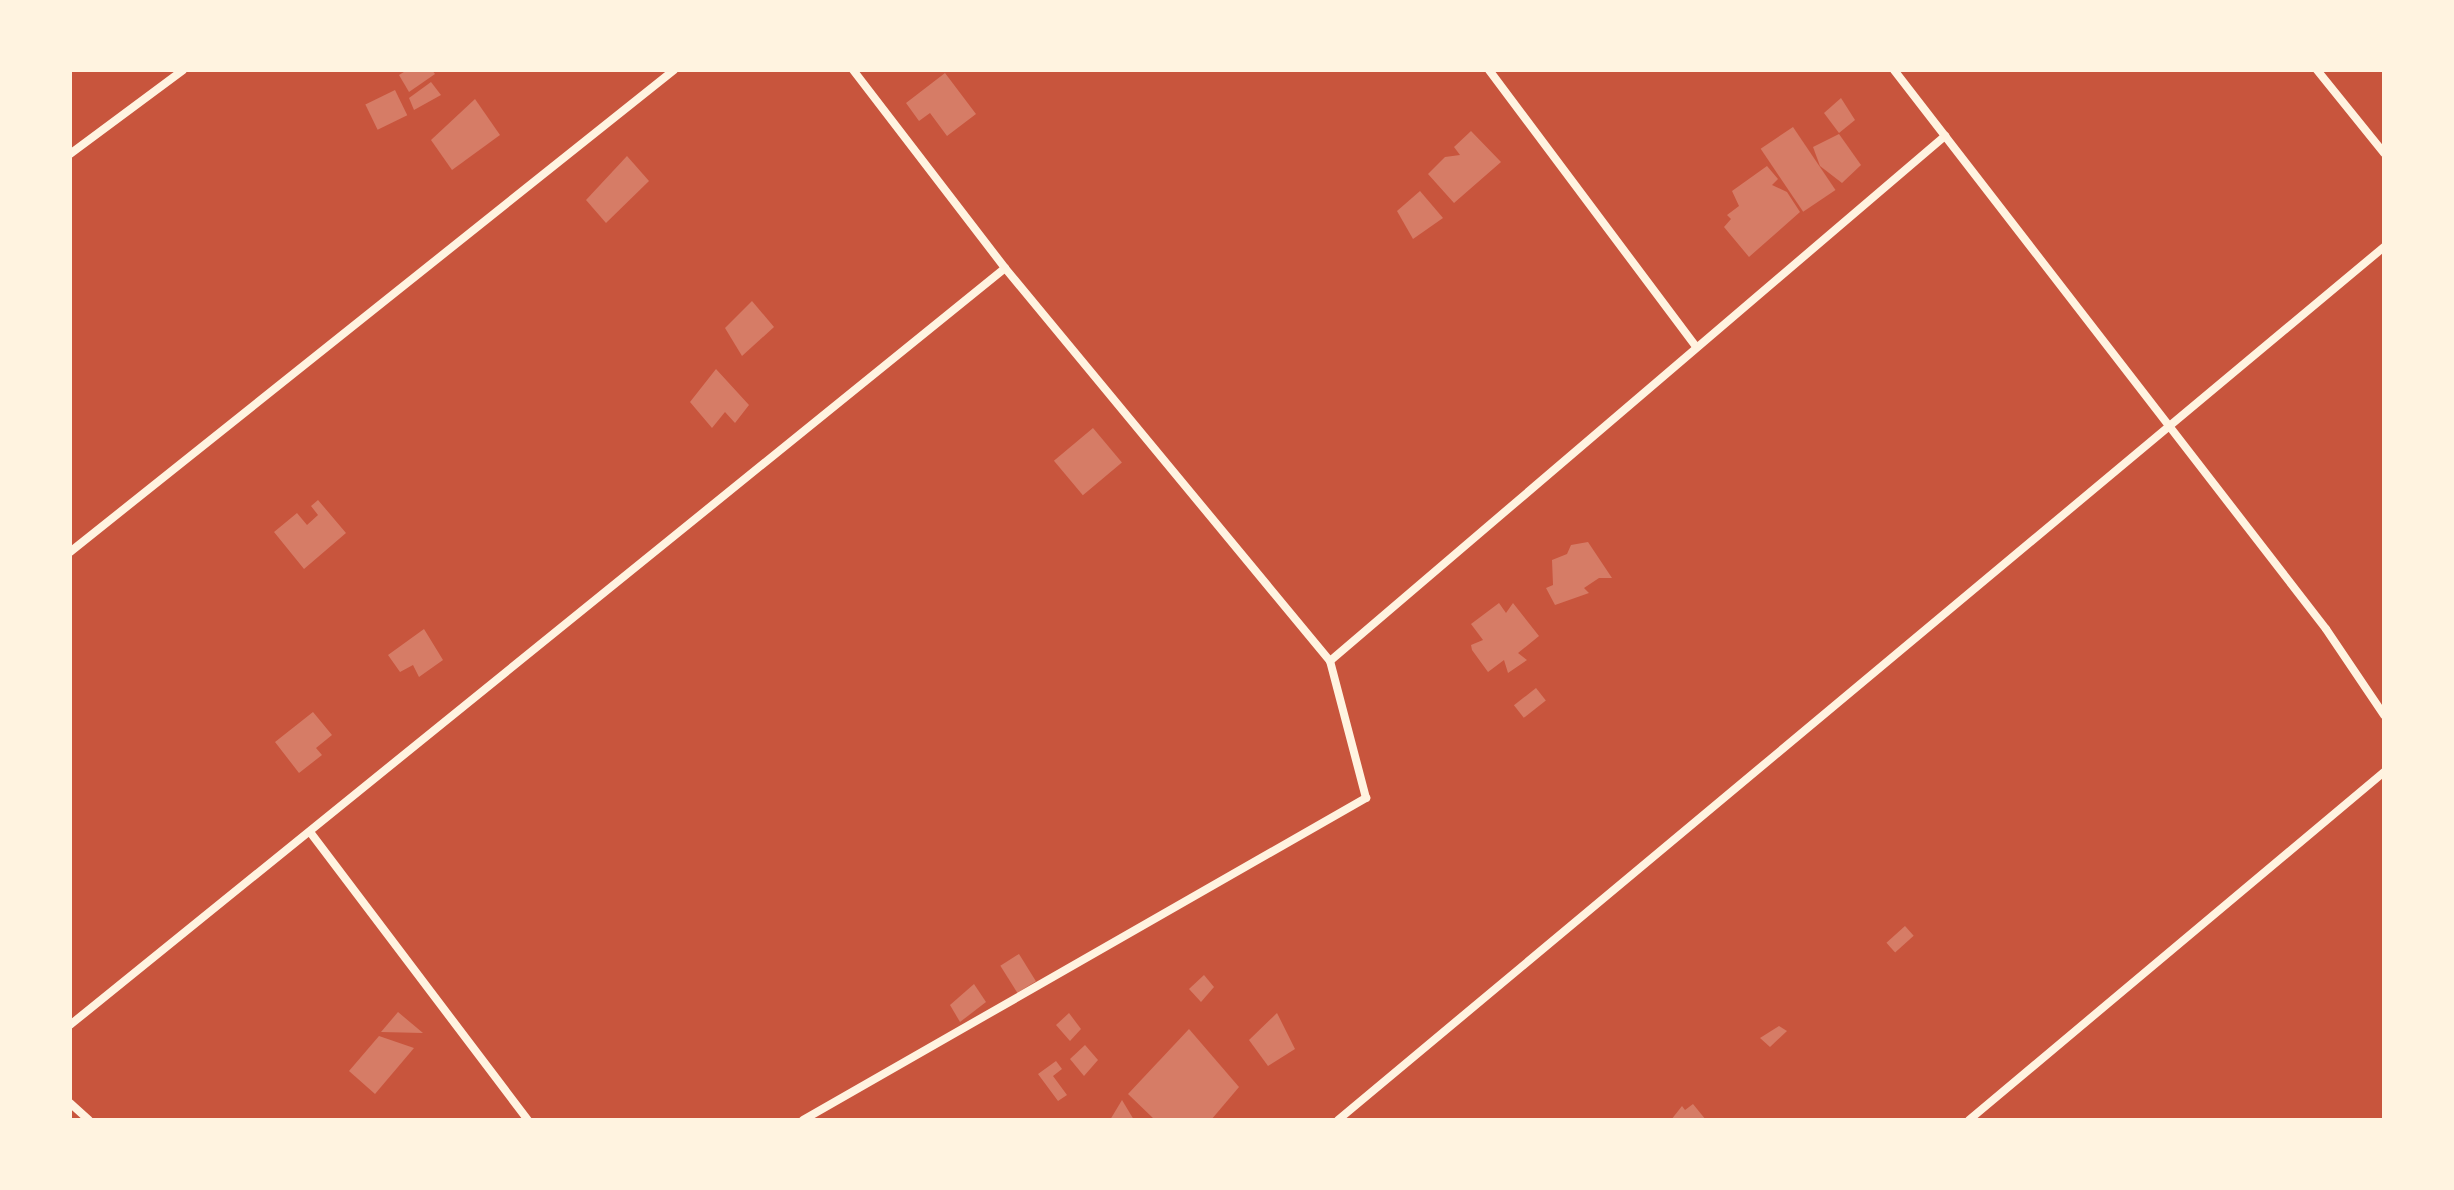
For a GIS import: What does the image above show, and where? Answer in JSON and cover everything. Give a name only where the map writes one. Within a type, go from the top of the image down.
[{"type":"street","points":[[70,154],[183,70]]},
{"type":"street","points":[[70,552],[674,70]]},
{"type":"street","points":[[803,1120],[1366,798],[1330,661],[1005,268],[853,70]]},
{"type":"street","points":[[1489,70],[1695,345]]},
{"type":"street","points":[[1894,70],[2170,426],[2384,715]]},
{"type":"street","points":[[2317,70],[2384,153]]},
{"type":"street","points":[[1330,661],[1695,345],[1945,136]]},
{"type":"street","points":[[1338,1120],[2384,247]]},
{"type":"street","points":[[70,1025],[1005,268]]},
{"type":"street","points":[[1969,1120],[2384,772]]},
{"type":"street","points":[[310,832],[528,1120]]},
{"type":"street","points":[[70,1103],[89,1120]]},
{"type":"building","points":[[407,70],[432,70],[435,74],[409,92],[399,75]]},
{"type":"building","points":[[945,73],[976,114],[947,136],[930,113],[919,121],[906,103]]},
{"type":"building","points":[[431,82],[441,95],[414,110],[409,98]]},
{"type":"building","points":[[395,90],[407,115],[378,130],[365,104]]},
{"type":"building","points":[[1841,98],[1855,120],[1839,133],[1824,113]]},
{"type":"building","points":[[475,99],[500,135],[452,170],[431,140]]},
{"type":"building","points":[[1793,127],[1835,190],[1803,212],[1761,149]]},
{"type":"building","points":[[1471,131],[1501,162],[1454,203],[1428,174],[1445,157],[1460,155],[1454,147]]},
{"type":"building","points":[[1839,134],[1861,165],[1842,183],[1820,166],[1813,147]]},
{"type":"building","points":[[627,156],[649,181],[606,223],[586,200]]},
{"type":"building","points":[[1767,166],[1778,179],[1772,185],[1787,192],[1800,212],[1749,257],[1724,227],[1731,219],[1727,215],[1739,206],[1732,191]]},
{"type":"building","points":[[1420,191],[1443,218],[1413,239],[1397,211]]},
{"type":"building","points":[[752,301],[774,327],[742,356],[725,328]]},
{"type":"building","points":[[716,369],[749,405],[735,423],[725,412],[712,428],[690,402]]},
{"type":"building","points":[[1093,428],[1122,462],[1083,495],[1054,461]]},
{"type":"building","points":[[318,500],[346,533],[304,569],[274,532],[297,513],[307,525],[318,515],[311,506]]},
{"type":"building","points":[[1588,542],[1612,578],[1599,578],[1584,588],[1589,593],[1555,605],[1546,588],[1553,585],[1552,560],[1567,554],[1571,545]]},
{"type":"building","points":[[1499,603],[1506,613],[1513,603],[1539,636],[1518,653],[1527,660],[1508,673],[1504,660],[1488,672],[1471,645],[1483,640],[1471,624]]},
{"type":"building","points":[[424,629],[443,660],[419,677],[413,665],[400,672],[388,655]]},
{"type":"building","points":[[1536,688],[1546,701],[1524,718],[1514,705]]},
{"type":"building","points":[[313,712],[332,735],[316,748],[322,755],[299,773],[275,742]]},
{"type":"building","points":[[1905,926],[1914,936],[1895,952],[1886,943]]},
{"type":"building","points":[[1019,954],[1036,981],[1017,993],[1000,966]]},
{"type":"building","points":[[1204,975],[1214,987],[1201,1002],[1189,989]]},
{"type":"building","points":[[974,984],[986,1002],[960,1022],[950,1005]]},
{"type":"building","points":[[398,1012],[423,1033],[381,1032]]},
{"type":"building","points":[[1069,1013],[1081,1029],[1070,1041],[1056,1025]]},
{"type":"building","points":[[1277,1013],[1295,1049],[1268,1066],[1249,1040]]},
{"type":"building","points":[[1779,1026],[1787,1031],[1770,1047],[1760,1038]]},
{"type":"building","points":[[1189,1029],[1239,1087],[1211,1120],[1155,1120],[1128,1094]]},
{"type":"building","points":[[379,1036],[414,1048],[375,1094],[349,1071]]},
{"type":"building","points":[[1085,1045],[1098,1060],[1084,1076],[1070,1059]]},
{"type":"building","points":[[1056,1061],[1062,1069],[1053,1076],[1067,1095],[1058,1101],[1038,1074]]},
{"type":"building","points":[[1122,1100],[1134,1120],[1110,1120]]},
{"type":"building","points":[[1693,1104],[1706,1120],[1671,1120],[1682,1106],[1685,1110]]}]
